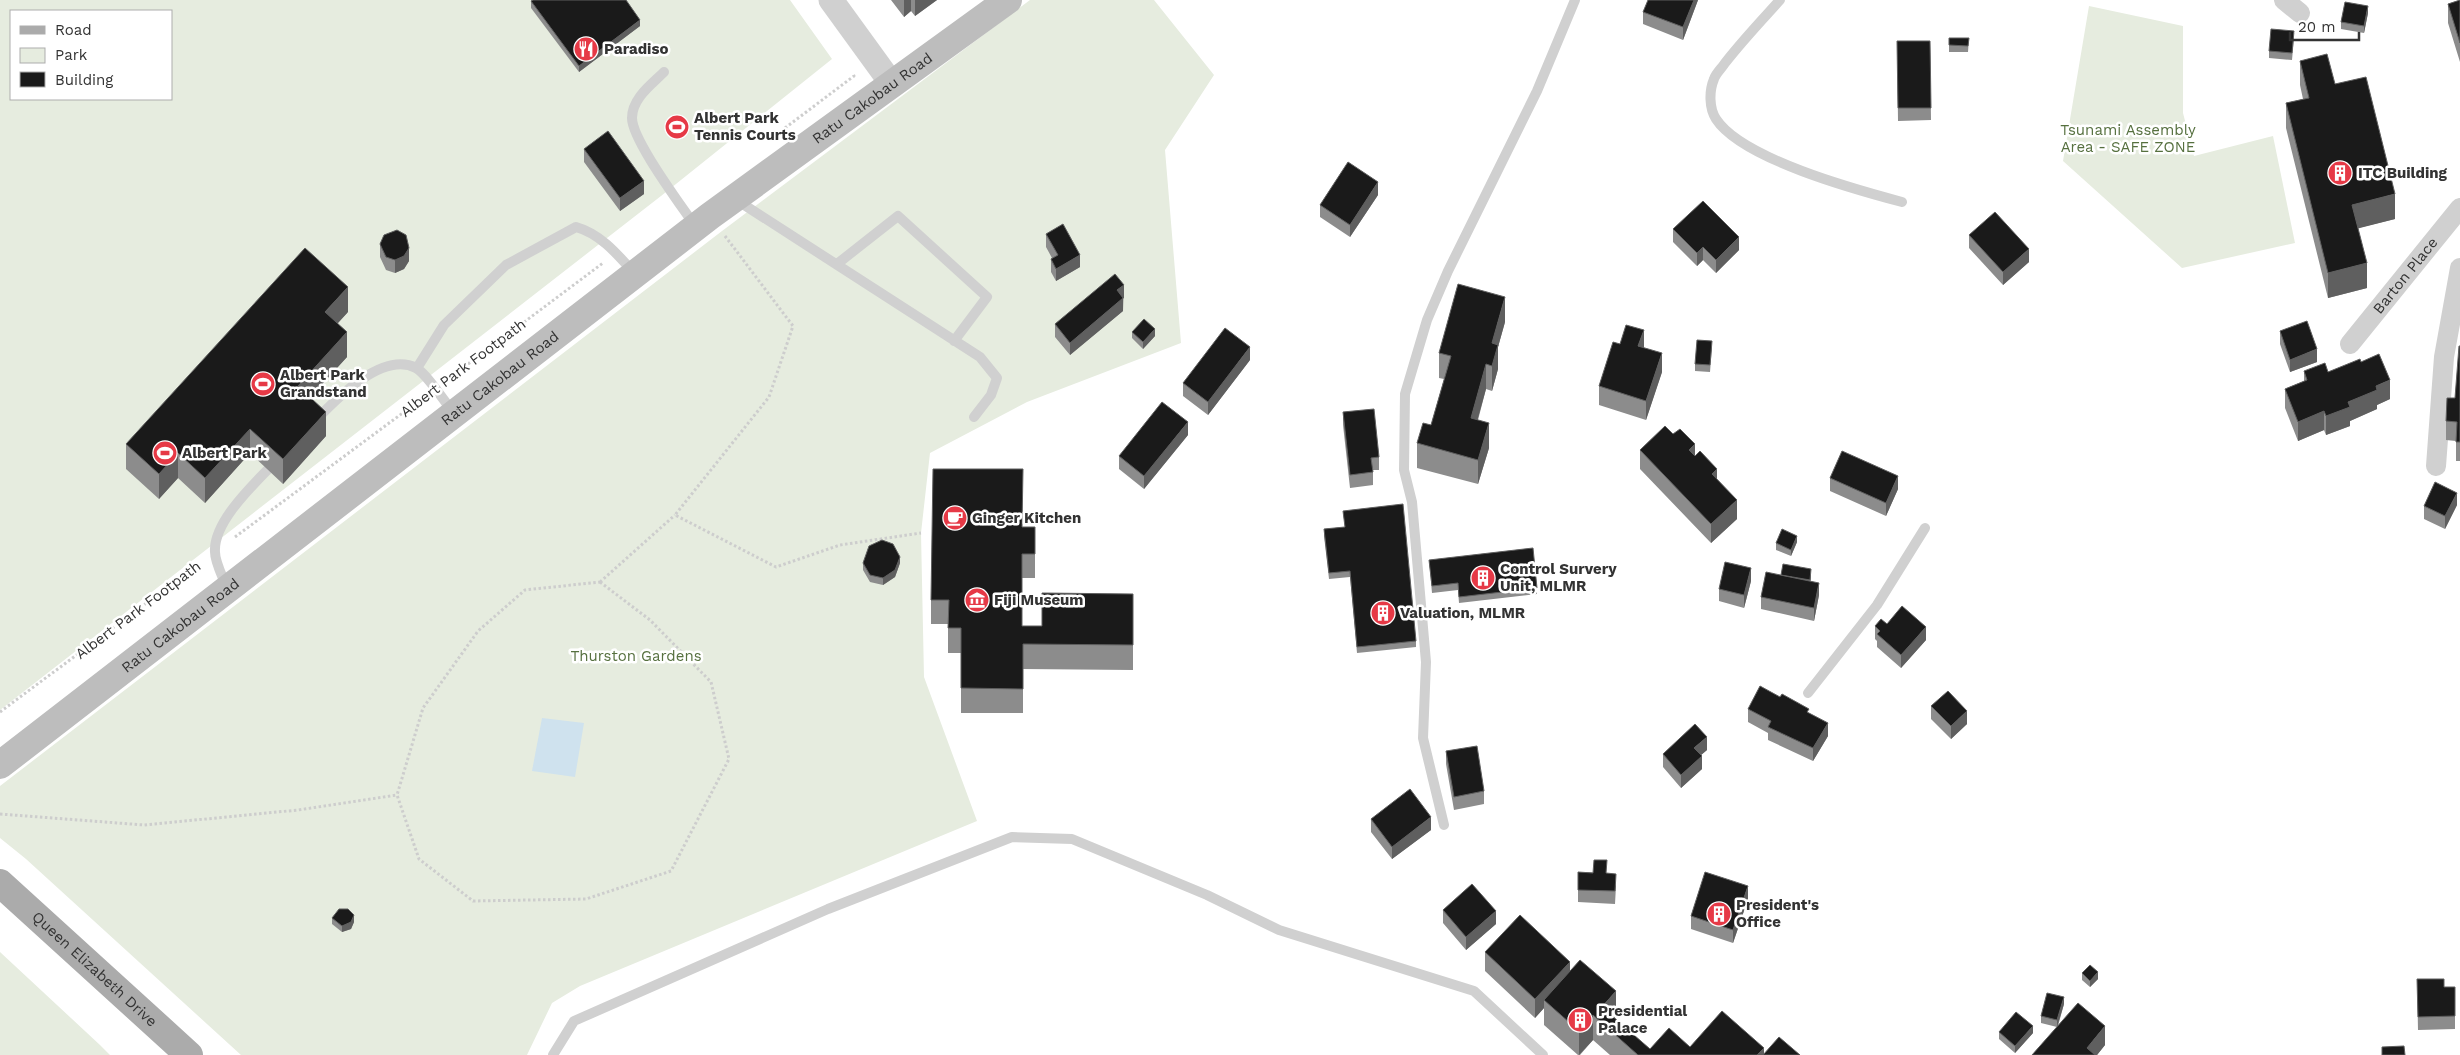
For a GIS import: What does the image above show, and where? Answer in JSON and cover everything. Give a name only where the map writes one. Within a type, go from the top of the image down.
[{"type":"main road","name":"Ratu Cakobau Road","points":[[0,765],[703,222],[1008,0]]},
{"type":"main road","name":"Queen Elizabeth Drive","points":[[0,883],[189,1055]]},
{"type":"street","points":[[831,0],[892,84]]},
{"type":"street","points":[[2284,0],[2300,13]]},
{"type":"street","name":"Barton Place","points":[[2350,344],[2460,208]]},
{"type":"street","points":[[2436,466],[2444,357],[2460,268]]},
{"type":"lane","points":[[1444,826],[1423,738],[1426,662],[1412,502],[1404,470],[1405,394],[1427,320],[1448,271],[1536,91],[1575,0]]},
{"type":"lane","points":[[1780,0],[1742,40],[1714,78],[1710,101],[1716,119],[1736,138],[1782,163],[1848,187],[1902,202]]},
{"type":"lane","points":[[664,72],[638,97],[632,117],[637,137],[703,222]]},
{"type":"lane","points":[[734,199],[980,357],[997,378],[991,395],[974,417]]},
{"type":"lane","points":[[837,264],[898,216],[987,297],[954,341]]},
{"type":"lane","points":[[417,368],[444,325],[506,265],[576,227],[591,231],[616,253],[635,274]]},
{"type":"lane","points":[[308,428],[336,399],[381,367],[406,365],[417,368],[454,414]]},
{"type":"lane","points":[[228,589],[214,553],[217,535],[229,514],[281,456]]},
{"type":"lane","points":[[1808,693],[1877,605],[1924,528]]},
{"type":"lane","points":[[552,1055],[574,1021],[828,909],[1012,837],[1072,838],[1207,895],[1279,930],[1474,991],[1543,1055]]},
{"type":"path","points":[[783,129],[854,76],[852,68]]},
{"type":"path","points":[[600,582],[650,620],[712,682],[729,759],[671,871],[586,899],[473,901],[419,859],[397,796],[423,708],[478,631],[525,590],[600,582],[675,516],[768,397],[792,326],[703,222]]},
{"type":"path","name":"Albert Park Footpath","points":[[0,712],[616,253]]},
{"type":"path","points":[[675,516],[776,567],[840,545],[922,533]]},
{"type":"path","points":[[0,814],[144,825],[298,810],[397,796]]},
{"type":"green space","name":"Albert Park","points":[[0,0],[790,0],[832,59],[661,196],[0,710]]},
{"type":"green space","name":"Thurston Gardens","points":[[1030,0],[1154,0],[1214,75],[1165,150],[1181,343],[1027,402],[930,453],[921,533],[924,677],[977,821],[580,986],[552,1003],[527,1055],[241,1055],[26,859],[0,838],[0,786],[722,231]]},
{"type":"green space","name":"Tsunami Assembly Area - SAFE ZONE","points":[[2089,6],[2183,26],[2183,113],[2194,156],[2273,136],[2295,243],[2182,268],[2063,161]]},
{"type":"green space","points":[[0,952],[100,1045],[110,1055],[0,1055]]},
{"type":"water","points":[[542,718],[584,723],[575,777],[532,771]]},
{"type":"building","name":"Paradiso","points":[[626,0],[640,20],[579,66],[531,1]]},
{"type":"building","points":[[1648,0],[1694,0],[1683,27],[1643,12]]},
{"type":"building","points":[[2460,0],[2460,43],[2448,4]]},
{"type":"building","points":[[2345,2],[2368,6],[2364,26],[2341,22]]},
{"type":"building","points":[[2271,29],[2294,31],[2292,53],[2269,51]]},
{"type":"building","points":[[1949,38],[1969,38],[1968,46],[1949,45]]},
{"type":"building","points":[[1897,41],[1930,41],[1931,108],[1898,108]]},
{"type":"building","name":"ITC Building","points":[[2327,54],[2335,84],[2366,77],[2395,194],[2352,205],[2367,263],[2328,273],[2286,103],[2309,98],[2300,61]]},
{"type":"building","points":[[608,131],[644,181],[620,198],[584,149]]},
{"type":"building","points":[[1348,162],[1378,182],[1350,225],[1320,205]]},
{"type":"building","points":[[1703,201],[1739,237],[1716,260],[1703,247],[1697,253],[1673,229]]},
{"type":"building","points":[[1995,212],[2029,249],[2003,272],[1969,235]]},
{"type":"building","points":[[1063,224],[1080,255],[1056,269],[1051,259],[1058,255],[1046,234]]},
{"type":"building","points":[[397,230],[406,235],[409,248],[404,256],[395,260],[386,257],[380,244],[384,235]]},
{"type":"building","name":"Albert Park Grandstand","points":[[305,248],[348,287],[325,312],[347,332],[298,386],[326,412],[283,459],[250,429],[205,478],[178,453],[159,474],[126,444]]},
{"type":"building","points":[[1115,274],[1124,285],[1117,290],[1123,298],[1070,343],[1055,324]]},
{"type":"building","points":[[1458,284],[1505,297],[1492,343],[1498,345],[1492,366],[1486,364],[1471,418],[1489,423],[1478,460],[1417,443],[1423,423],[1431,425],[1451,356],[1439,353]]},
{"type":"building","points":[[1144,319],[1155,329],[1143,342],[1132,332]]},
{"type":"building","points":[[2307,321],[2317,349],[2290,360],[2280,331]]},
{"type":"building","points":[[1626,325],[1644,330],[1638,346],[1662,353],[1646,401],[1599,386],[1613,342],[1620,344]]},
{"type":"building","points":[[1225,328],[1250,347],[1208,402],[1183,383]]},
{"type":"building","points":[[1697,340],[1712,341],[1710,365],[1695,364]]},
{"type":"building","points":[[2459,346],[2460,442],[2456,442],[2457,422],[2446,421],[2447,398],[2455,398]]},
{"type":"building","points":[[2379,354],[2390,380],[2376,386],[2377,390],[2348,402],[2350,407],[2326,416],[2324,411],[2298,422],[2285,389],[2307,380],[2304,371],[2325,363],[2328,372],[2360,359],[2361,362]]},
{"type":"building","points":[[1162,402],[1188,422],[1144,476],[1119,456]]},
{"type":"building","points":[[1374,409],[1379,457],[1371,458],[1373,472],[1350,475],[1343,412]]},
{"type":"building","points":[[1665,426],[1673,434],[1680,429],[1695,444],[1689,450],[1695,456],[1700,451],[1717,469],[1712,474],[1737,500],[1711,524],[1640,450]]},
{"type":"building","points":[[1842,451],[1898,476],[1886,503],[1830,478]]},
{"type":"building","name":"Fiji Museum","points":[[933,469],[1023,469],[1022,527],[1035,527],[1035,554],[1022,554],[1022,626],[1042,626],[1042,593],[1133,594],[1133,645],[1023,644],[1023,689],[961,688],[961,628],[948,628],[949,600],[931,600]]},
{"type":"building","points":[[2435,482],[2457,493],[2445,516],[2424,506]]},
{"type":"building","name":"Valuation, MLMR","points":[[1403,504],[1416,641],[1357,647],[1350,571],[1329,573],[1324,529],[1345,527],[1343,511]]},
{"type":"building","points":[[1782,529],[1797,536],[1791,550],[1776,543]]},
{"type":"building","points":[[882,540],[893,544],[900,557],[895,570],[883,578],[870,575],[863,563],[869,546]]},
{"type":"building","name":"Control Survery Unit, MLMR","points":[[1533,548],[1537,588],[1459,597],[1458,583],[1432,586],[1429,560]]},
{"type":"building","points":[[1725,562],[1751,568],[1744,595],[1719,589]]},
{"type":"building","points":[[1783,564],[1811,569],[1810,580],[1781,575]]},
{"type":"building","points":[[1766,572],[1819,583],[1814,608],[1761,597]]},
{"type":"building","points":[[1902,606],[1926,627],[1901,655],[1877,634],[1880,631],[1875,626],[1881,619],[1887,624]]},
{"type":"building","points":[[1760,686],[1780,697],[1782,694],[1809,709],[1807,712],[1828,723],[1813,748],[1768,727],[1771,721],[1748,709]]},
{"type":"building","points":[[1948,691],[1967,711],[1951,726],[1931,706]]},
{"type":"building","points":[[1695,724],[1707,737],[1694,748],[1702,756],[1681,775],[1663,754]]},
{"type":"building","points":[[1477,746],[1484,791],[1454,797],[1446,751]]},
{"type":"building","points":[[1410,789],[1431,817],[1392,847],[1371,819]]},
{"type":"building","points":[[1594,860],[1607,860],[1606,873],[1616,874],[1615,891],[1578,890],[1578,872],[1593,873]]},
{"type":"building","name":"President's Office","points":[[1705,872],[1748,886],[1733,930],[1691,916]]},
{"type":"building","points":[[1472,884],[1496,911],[1466,937],[1443,910]]},
{"type":"building","points":[[339,909],[348,909],[354,915],[351,922],[342,926],[332,918]]},
{"type":"building","points":[[1520,915],[1570,962],[1535,999],[1485,952]]},
{"type":"building","points":[[1580,960],[1616,991],[1602,1007],[1650,1049],[1669,1028],[1690,1047],[1722,1011],[1764,1048],[1757,1055],[1638,1055],[1593,1015],[1579,1031],[1544,1000]]},
{"type":"building","points":[[2090,965],[2098,972],[2090,981],[2082,973]]},
{"type":"building","points":[[2417,979],[2444,979],[2444,987],[2455,987],[2455,1016],[2418,1017]]},
{"type":"building","points":[[2047,993],[2064,997],[2057,1020],[2041,1016]]},
{"type":"building","points":[[2078,1003],[2105,1026],[2087,1048],[2095,1055],[2032,1055]]},
{"type":"building","points":[[2016,1012],[2033,1026],[2015,1046],[1999,1032]]},
{"type":"building","points":[[1779,1037],[1800,1055],[1763,1055]]},
{"type":"building","points":[[2404,1046],[2405,1055],[2382,1055],[2382,1047]]},
{"type":"place","name":"Paradiso","points":[[586,49]]},
{"type":"place","name":"Albert Park Tennis Courts","points":[[677,127]]},
{"type":"place","name":"ITC Building","points":[[2340,173]]},
{"type":"place","name":"Albert Park Grandstand","points":[[263,384]]},
{"type":"place","name":"Albert Park","points":[[165,453]]},
{"type":"place","name":"Ginger Kitchen","points":[[955,518]]},
{"type":"place","name":"Control Survery Unit, MLMR","points":[[1483,578]]},
{"type":"place","name":"Fiji Museum","points":[[977,600]]},
{"type":"place","name":"Valuation, MLMR","points":[[1383,613]]},
{"type":"place","name":"President's Office","points":[[1719,914]]},
{"type":"place","name":"Presidential Palace","points":[[1580,1020]]}]
